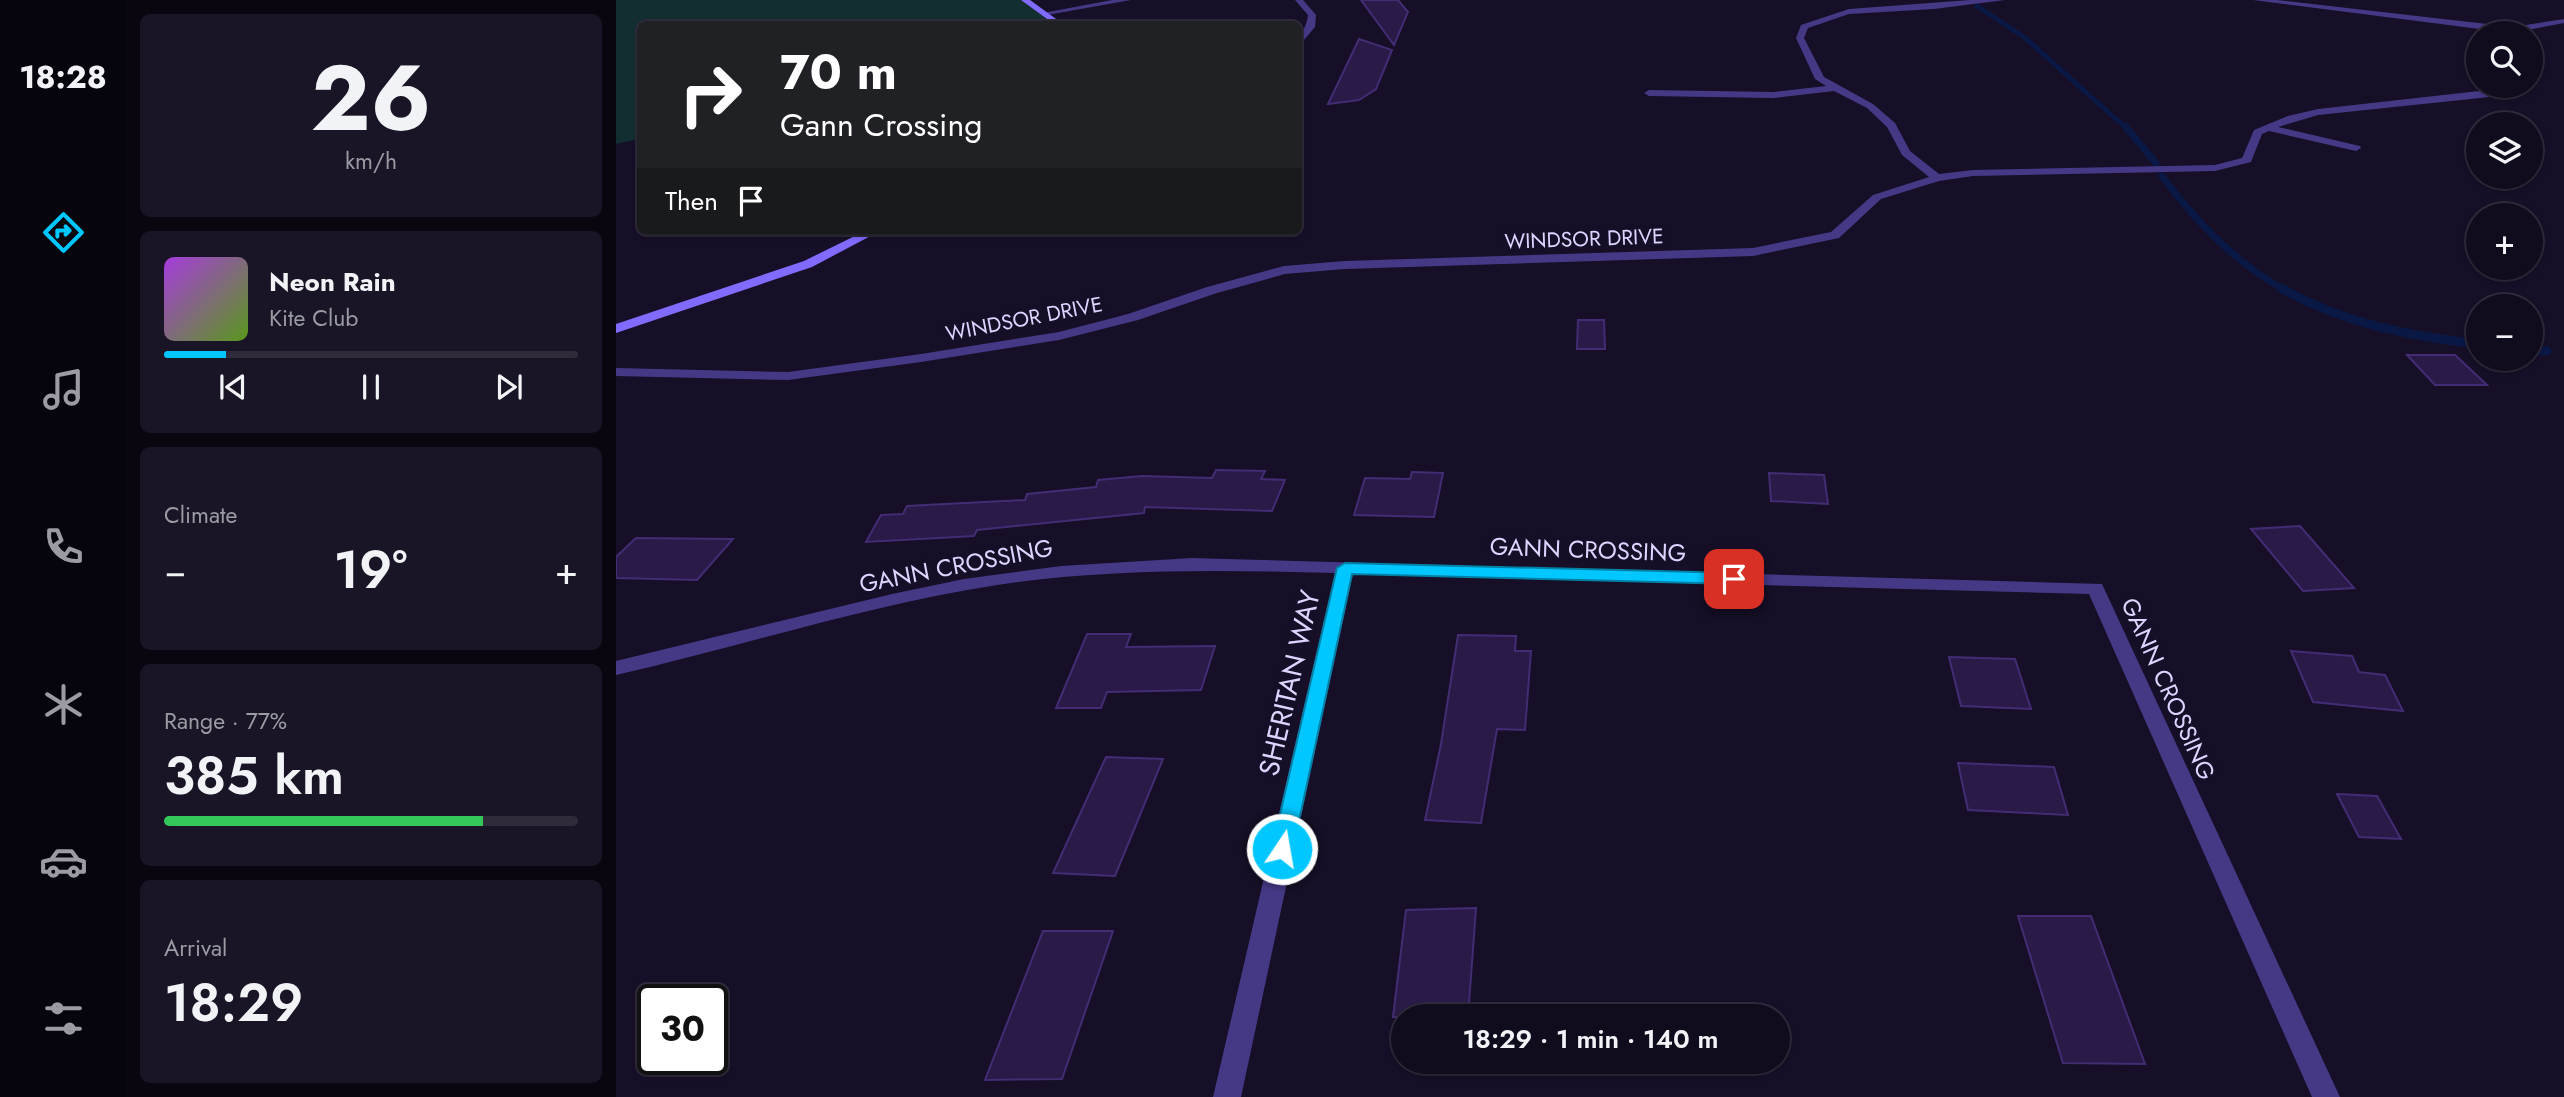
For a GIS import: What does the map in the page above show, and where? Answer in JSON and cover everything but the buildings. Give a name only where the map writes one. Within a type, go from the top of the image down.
[{"type":"street","points":[[1025,0],[1055,21]]},
{"type":"street","points":[[1046,13],[1126,0]]},
{"type":"street","points":[[1299,0],[1312,15],[1311,27],[1302,39]]},
{"type":"street","points":[[1937,178],[1906,153],[1891,125],[1870,106],[1820,79],[1800,38],[1804,27],[1837,12],[2001,0]]},
{"type":"street","points":[[2257,0],[2466,26]]},
{"type":"street","points":[[1842,5],[1854,9]]},
{"type":"street","points":[[2543,26],[2564,21]]},
{"type":"street","points":[[1649,93],[1751,96],[1833,88]]},
{"type":"street","points":[[2264,127],[2318,112],[2466,97]]},
{"type":"street","points":[[2264,127],[2356,148]]},
{"type":"street","name":"WINDSOR DRIVE","points":[[616,372],[788,376],[921,358],[1059,336],[1133,317],[1212,290],[1284,270],[1345,265],[1753,252],[1835,235],[1877,197],[1937,178],[1973,173],[2215,168],[2247,160],[2258,132],[2264,127]]},
{"type":"street","points":[[616,329],[796,268],[867,235]]},
{"type":"street","name":"GANN CROSSING","points":[[616,668],[930,591],[1038,573],[1192,564],[2096,588],[2326,1097]]},
{"type":"street","name":"SHERITAN WAY","points":[[1227,1097],[1345,568]]},
{"type":"green space","points":[[616,0],[1031,0],[1050,20],[637,21],[637,140],[616,144]]},
{"type":"waterway","points":[[1977,6],[2024,37],[2126,128]]},
{"type":"waterway","points":[[2125,126],[2156,163]]},
{"type":"waterway","points":[[2162,176],[2217,239],[2248,266],[2281,288]]},
{"type":"waterway","points":[[2281,288],[2352,319],[2401,332],[2466,342]]},
{"type":"waterway","points":[[2543,351],[2547,351]]},
{"type":"route","points":[[1282,849],[1345,568],[1734,579]]}]
